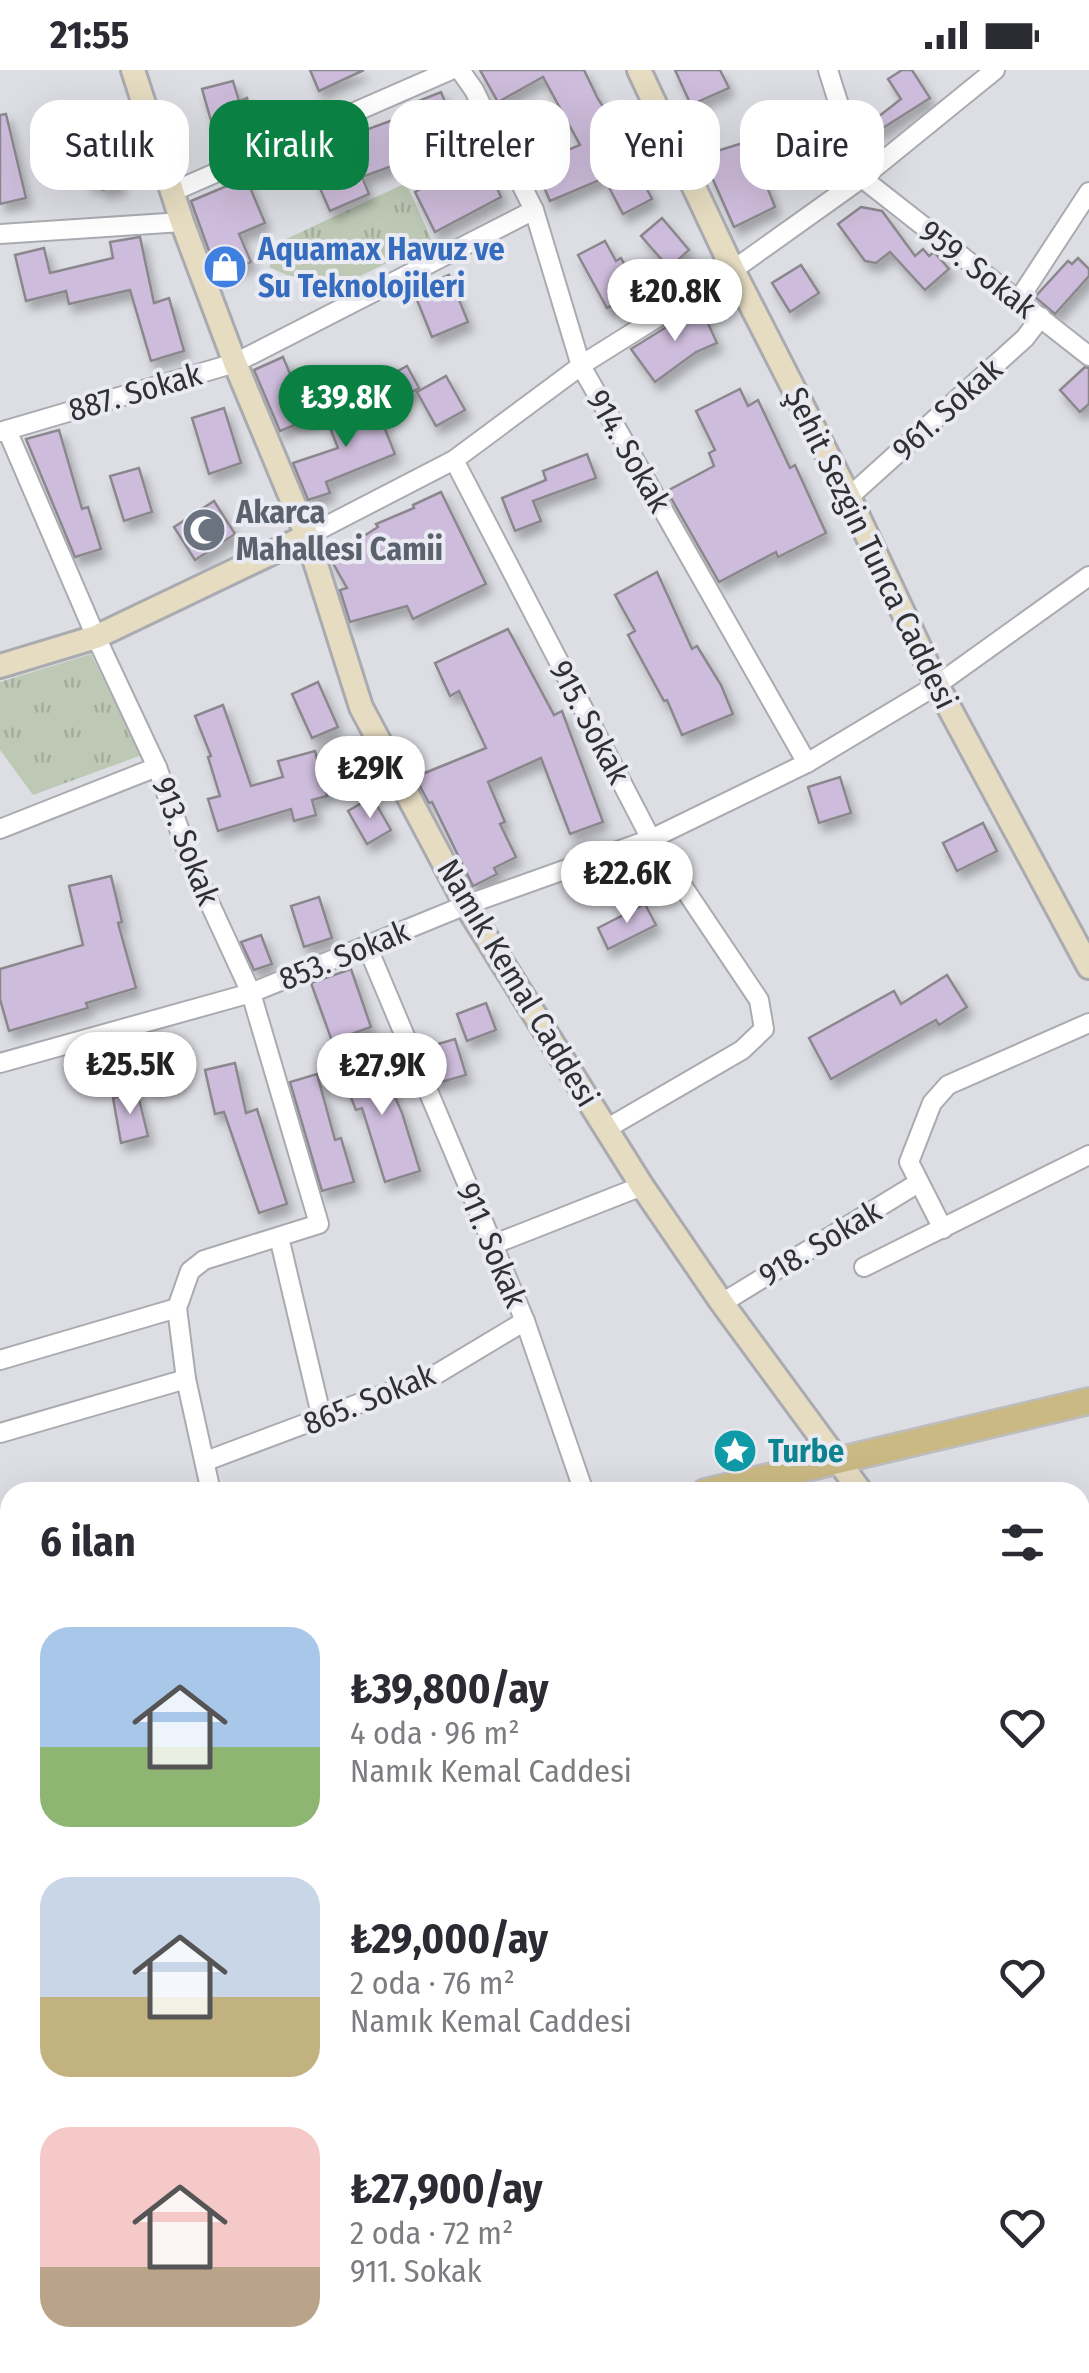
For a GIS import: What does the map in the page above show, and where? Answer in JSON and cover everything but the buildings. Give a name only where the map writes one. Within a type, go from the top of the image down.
[{"type":"main road","points":[[753,1482],[1089,1401]]},
{"type":"street","name":"Namık Kemal Caddesi","points":[[133,70],[182,222],[234,363],[307,536],[361,706],[466,905],[642,1186],[722,1303],[854,1482]]},
{"type":"street","points":[[172,192],[451,70]]},
{"type":"street","name":"914. Sokak","points":[[460,70],[474,90],[534,210],[581,366],[807,763]]},
{"type":"street","name":"Şehit Sezgin Tunca Caddesi","points":[[639,70],[937,686],[1089,967]]},
{"type":"street","points":[[828,70],[837,100]]},
{"type":"street","points":[[884,160],[996,70]]},
{"type":"street","points":[[0,666],[96,637],[454,460],[581,366],[733,270],[845,190]]},
{"type":"street","name":"959. Sokak","points":[[878,190],[1089,356]]},
{"type":"street","points":[[1019,299],[1089,192]]},
{"type":"street","name":"887. Sokak","points":[[3,431],[234,363],[534,210]]},
{"type":"street","points":[[0,234],[182,222]]},
{"type":"street","name":"961. Sokak","points":[[849,498],[1025,338],[1041,317]]},
{"type":"street","name":"913. Sokak","points":[[3,431],[157,767],[192,865],[251,993],[319,1224],[204,1260],[190,1271],[177,1308]]},
{"type":"street","name":"915. Sokak","points":[[454,460],[652,839],[759,1000],[764,1029],[742,1050],[606,1129]]},
{"type":"street","name":"853. Sokak","points":[[0,1063],[251,993],[466,905],[652,839],[807,763],[937,686],[1089,576]]},
{"type":"street","points":[[0,829],[157,767]]},
{"type":"street","name":"911. Sokak","points":[[366,946],[525,1321],[581,1482]]},
{"type":"street","name":"918. Sokak","points":[[943,1230],[909,1162],[932,1103],[948,1085],[1089,1022]]},
{"type":"street","name":"918. Sokak","points":[[864,1267],[1089,1155]]},
{"type":"street","name":"918. Sokak","points":[[722,1303],[918,1183]]},
{"type":"street","points":[[492,1245],[642,1186]]},
{"type":"street","points":[[279,1237],[322,1419]]},
{"type":"street","points":[[0,1360],[177,1308],[186,1379],[209,1482]]},
{"type":"street","name":"865. Sokak","points":[[206,1461],[435,1375],[525,1321]]},
{"type":"street","points":[[0,1433],[186,1379]]},
{"type":"green space","points":[[391,190],[409,190],[432,241],[340,286],[287,275],[269,267],[284,240]]},
{"type":"green space","points":[[91,654],[142,755],[33,795],[0,750],[0,682]]},
{"type":"place","name":"Aquamax Havuz ve Su Teknolojileri","points":[[225,267]]},
{"type":"place","name":"Akarca Mahallesi Camii","points":[[204,530]]},
{"type":"place","name":"Turbe","points":[[735,1451]]}]
